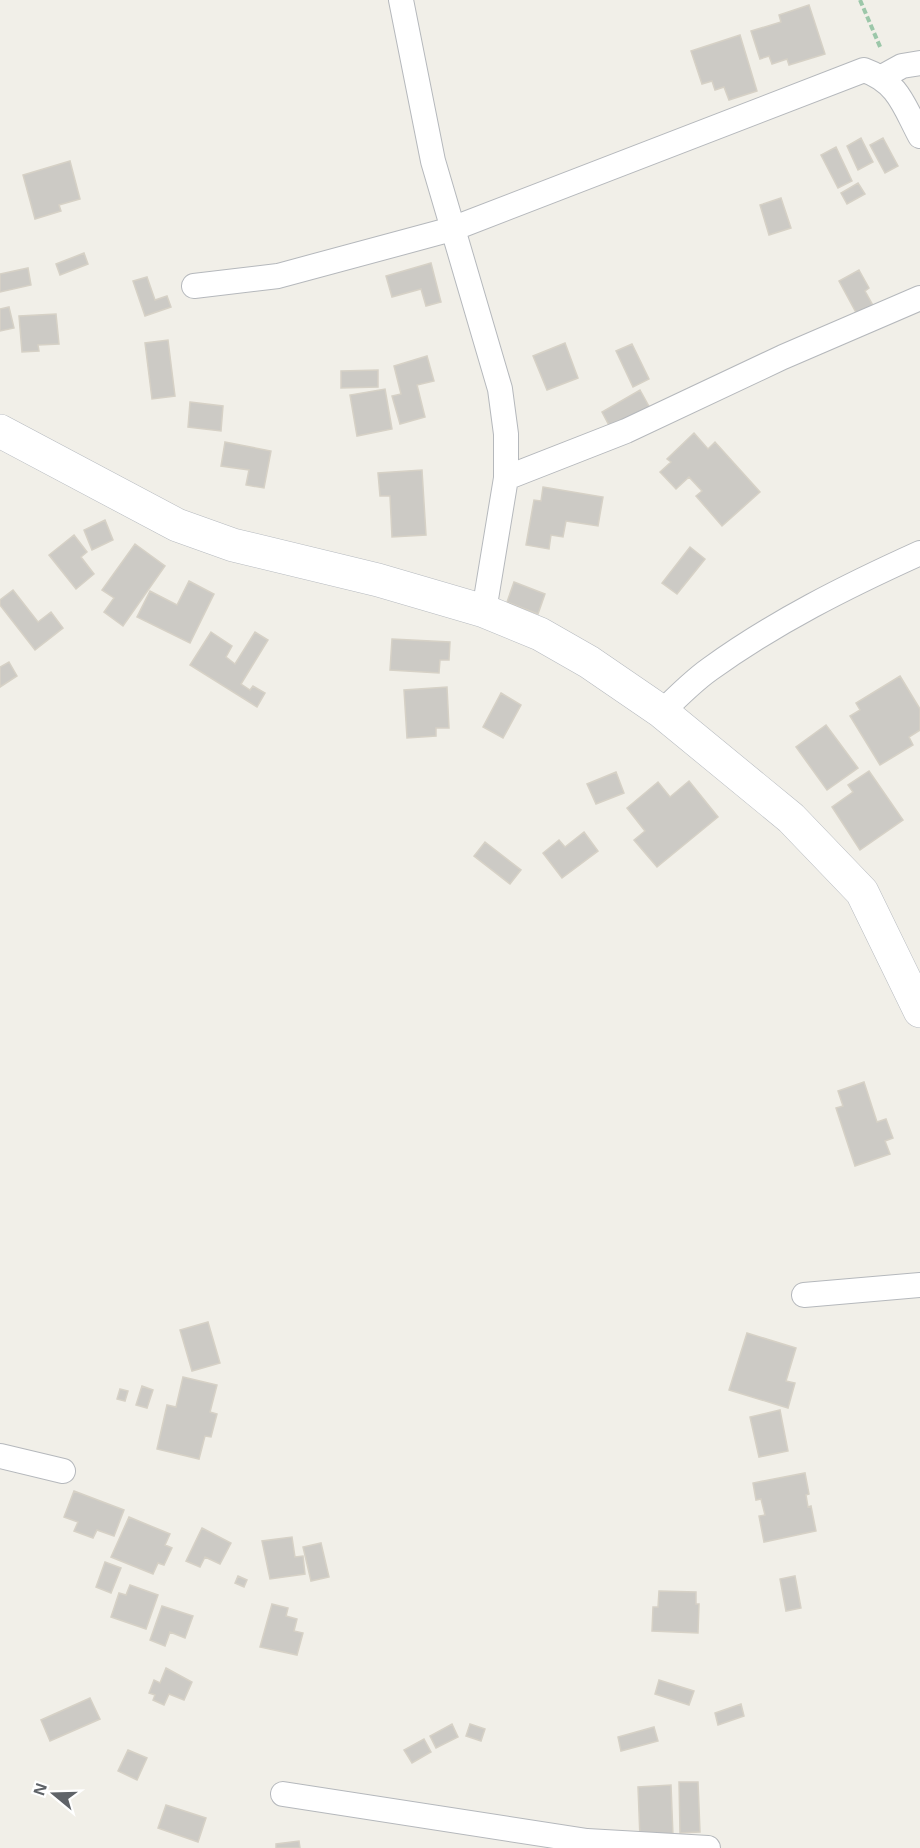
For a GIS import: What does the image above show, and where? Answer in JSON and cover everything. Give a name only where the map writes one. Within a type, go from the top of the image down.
[{"type":"street","points":[[401,0],[433,161],[500,389],[506,434],[506,478],[484,611]]},
{"type":"street","points":[[877,75],[902,66],[920,63]]},
{"type":"street","points":[[194,286],[278,276],[453,229],[864,70],[877,75],[895,88],[920,136]]},
{"type":"street","points":[[506,478],[626,431],[783,357],[920,297]]},
{"type":"street","points":[[0,431],[177,525],[233,545],[378,580],[484,611],[540,633],[589,662],[662,711],[791,818],[862,892],[920,1011]]},
{"type":"street","points":[[662,711],[708,670],[774,627],[866,578],[920,553]]},
{"type":"street","points":[[804,1295],[920,1285]]},
{"type":"street","points":[[0,1456],[63,1471]]},
{"type":"street","points":[[283,1794],[586,1841],[708,1848]]},
{"type":"path","points":[[860,0],[882,50],[877,75]]},
{"type":"building","points":[[809,5],[825,54],[789,65],[787,59],[772,64],[769,56],[760,59],[751,31],[781,22],[779,15]]},
{"type":"building","points":[[740,35],[757,91],[729,100],[724,87],[715,90],[712,81],[702,84],[691,51]]},
{"type":"building","points":[[861,138],[873,162],[858,170],[847,146]]},
{"type":"building","points":[[883,138],[898,166],[885,173],[870,145]]},
{"type":"building","points":[[836,147],[852,181],[838,188],[821,155]]},
{"type":"building","points":[[70,161],[80,199],[59,205],[61,211],[35,219],[23,175]]},
{"type":"building","points":[[858,183],[865,194],[847,204],[841,193]]},
{"type":"building","points":[[781,198],[791,228],[769,235],[760,205]]},
{"type":"building","points":[[84,253],[88,264],[60,275],[56,264]]},
{"type":"building","points":[[431,263],[441,302],[426,306],[421,289],[392,297],[386,276]]},
{"type":"building","points":[[28,268],[31,285],[0,292],[0,274]]},
{"type":"building","points":[[859,270],[869,288],[865,291],[875,309],[859,318],[839,281]]},
{"type":"building","points":[[147,277],[155,300],[167,296],[171,307],[145,316],[133,281]]},
{"type":"building","points":[[9,307],[14,328],[0,331],[0,309]]},
{"type":"building","points":[[56,314],[59,344],[38,345],[39,351],[22,352],[19,316]]},
{"type":"building","points":[[168,340],[175,396],[152,399],[145,343]]},
{"type":"building","points":[[565,343],[578,378],[547,390],[533,356]]},
{"type":"building","points":[[632,344],[649,379],[633,387],[616,351]]},
{"type":"building","points":[[427,356],[434,381],[417,385],[425,417],[400,424],[392,396],[401,394],[394,366]]},
{"type":"building","points":[[378,370],[378,387],[341,388],[341,371]]},
{"type":"building","points":[[385,389],[392,429],[357,436],[350,395]]},
{"type":"building","points":[[640,390],[651,410],[612,431],[602,412]]},
{"type":"building","points":[[190,402],[223,406],[221,431],[188,427]]},
{"type":"building","points":[[694,433],[708,449],[715,442],[760,492],[722,526],[696,496],[702,491],[689,477],[676,489],[660,472],[671,462],[667,459]]},
{"type":"building","points":[[225,442],[271,451],[264,488],[246,485],[249,470],[221,466]]},
{"type":"building","points":[[422,470],[426,535],[392,537],[390,496],[380,496],[378,473]]},
{"type":"building","points":[[543,487],[603,497],[598,526],[566,521],[563,537],[551,535],[549,549],[526,545],[534,500],[541,501]]},
{"type":"building","points":[[105,520],[113,540],[92,550],[84,530]]},
{"type":"building","points":[[74,535],[87,552],[81,557],[94,574],[76,589],[49,555]]},
{"type":"building","points":[[135,544],[165,566],[123,626],[104,612],[114,598],[102,590]]},
{"type":"building","points":[[690,547],[705,559],[677,594],[662,583]]},
{"type":"building","points":[[189,581],[214,594],[190,643],[137,617],[150,591],[177,605]]},
{"type":"building","points":[[514,582],[545,594],[538,614],[507,602]]},
{"type":"building","points":[[13,590],[38,622],[51,612],[63,628],[35,650],[0,605],[0,600]]},
{"type":"building","points":[[211,632],[232,646],[226,657],[235,664],[255,632],[268,640],[241,684],[250,690],[253,686],[265,693],[257,707],[190,665]]},
{"type":"building","points":[[392,639],[450,642],[449,660],[440,660],[439,673],[390,670]]},
{"type":"building","points":[[9,662],[17,676],[0,687],[0,667]]},
{"type":"building","points":[[900,676],[920,709],[920,730],[909,737],[913,745],[880,765],[850,716],[860,710],[856,703]]},
{"type":"building","points":[[447,687],[449,728],[436,728],[436,736],[407,738],[404,690]]},
{"type":"building","points":[[501,693],[521,705],[503,738],[483,727]]},
{"type":"building","points":[[826,725],[858,768],[827,790],[796,747]]},
{"type":"building","points":[[869,771],[903,820],[860,850],[832,807],[853,792],[848,785]]},
{"type":"building","points":[[616,772],[624,793],[596,804],[587,784]]},
{"type":"building","points":[[689,781],[718,817],[657,867],[634,840],[645,831],[627,808],[658,782],[670,797]]},
{"type":"building","points":[[584,832],[598,851],[562,878],[543,853],[559,840],[565,847]]},
{"type":"building","points":[[485,842],[521,870],[510,884],[474,856]]},
{"type":"building","points":[[864,1082],[877,1122],[886,1119],[893,1138],[885,1141],[890,1154],[855,1166],[836,1108],[843,1106],[838,1091]]},
{"type":"building","points":[[208,1322],[220,1363],[192,1371],[180,1330]]},
{"type":"building","points":[[747,1333],[796,1348],[786,1381],[795,1383],[788,1408],[729,1390]]},
{"type":"building","points":[[183,1377],[217,1385],[210,1412],[217,1414],[211,1437],[205,1436],[199,1459],[157,1449],[167,1405],[176,1407]]},
{"type":"building","points":[[142,1386],[153,1390],[147,1408],[136,1405]]},
{"type":"building","points":[[120,1389],[128,1391],[125,1401],[117,1399]]},
{"type":"building","points":[[780,1410],[788,1451],[759,1457],[750,1417]]},
{"type":"building","points":[[805,1473],[809,1494],[806,1495],[808,1507],[811,1506],[816,1531],[764,1542],[759,1516],[765,1515],[761,1499],[756,1500],[753,1483]]},
{"type":"building","points":[[74,1491],[124,1510],[114,1536],[97,1530],[93,1538],[74,1531],[78,1522],[64,1517]]},
{"type":"building","points":[[129,1517],[170,1534],[165,1545],[172,1548],[164,1565],[158,1563],[153,1574],[111,1557]]},
{"type":"building","points":[[202,1528],[231,1543],[220,1564],[205,1557],[200,1567],[186,1561]]},
{"type":"building","points":[[292,1537],[295,1557],[303,1556],[305,1574],[270,1579],[262,1541]]},
{"type":"building","points":[[321,1543],[329,1577],[311,1581],[303,1547]]},
{"type":"building","points":[[105,1562],[121,1568],[111,1593],[96,1587]]},
{"type":"building","points":[[238,1576],[247,1580],[244,1587],[235,1583]]},
{"type":"building","points":[[795,1576],[801,1608],[786,1611],[780,1579]]},
{"type":"building","points":[[130,1585],[158,1595],[146,1629],[111,1617],[119,1593],[126,1595]]},
{"type":"building","points":[[659,1591],[696,1592],[696,1604],[699,1604],[698,1633],[652,1631],[653,1607],[658,1607]]},
{"type":"building","points":[[272,1604],[288,1608],[286,1616],[297,1619],[294,1631],[303,1633],[297,1655],[260,1647]]},
{"type":"building","points":[[162,1606],[193,1616],[185,1638],[170,1632],[165,1646],[150,1640]]},
{"type":"building","points":[[166,1668],[192,1682],[184,1700],[169,1694],[164,1705],[153,1700],[155,1695],[149,1693],[154,1680],[160,1683]]},
{"type":"building","points":[[659,1680],[694,1691],[689,1705],[655,1694]]},
{"type":"building","points":[[90,1698],[100,1719],[50,1741],[41,1720]]},
{"type":"building","points":[[741,1704],[744,1716],[718,1725],[715,1713]]},
{"type":"building","points":[[452,1724],[458,1737],[436,1748],[430,1736]]},
{"type":"building","points":[[470,1724],[485,1729],[481,1741],[466,1736]]},
{"type":"building","points":[[654,1727],[658,1741],[621,1751],[618,1737]]},
{"type":"building","points":[[424,1739],[431,1752],[412,1763],[404,1750]]},
{"type":"building","points":[[128,1750],[147,1758],[137,1780],[118,1771]]},
{"type":"building","points":[[679,1782],[698,1782],[700,1832],[680,1833]]},
{"type":"building","points":[[671,1785],[673,1836],[640,1838],[638,1787]]},
{"type":"building","points":[[166,1805],[206,1818],[198,1842],[158,1828]]},
{"type":"building","points":[[299,1841],[300,1848],[276,1848],[276,1844]]}]
